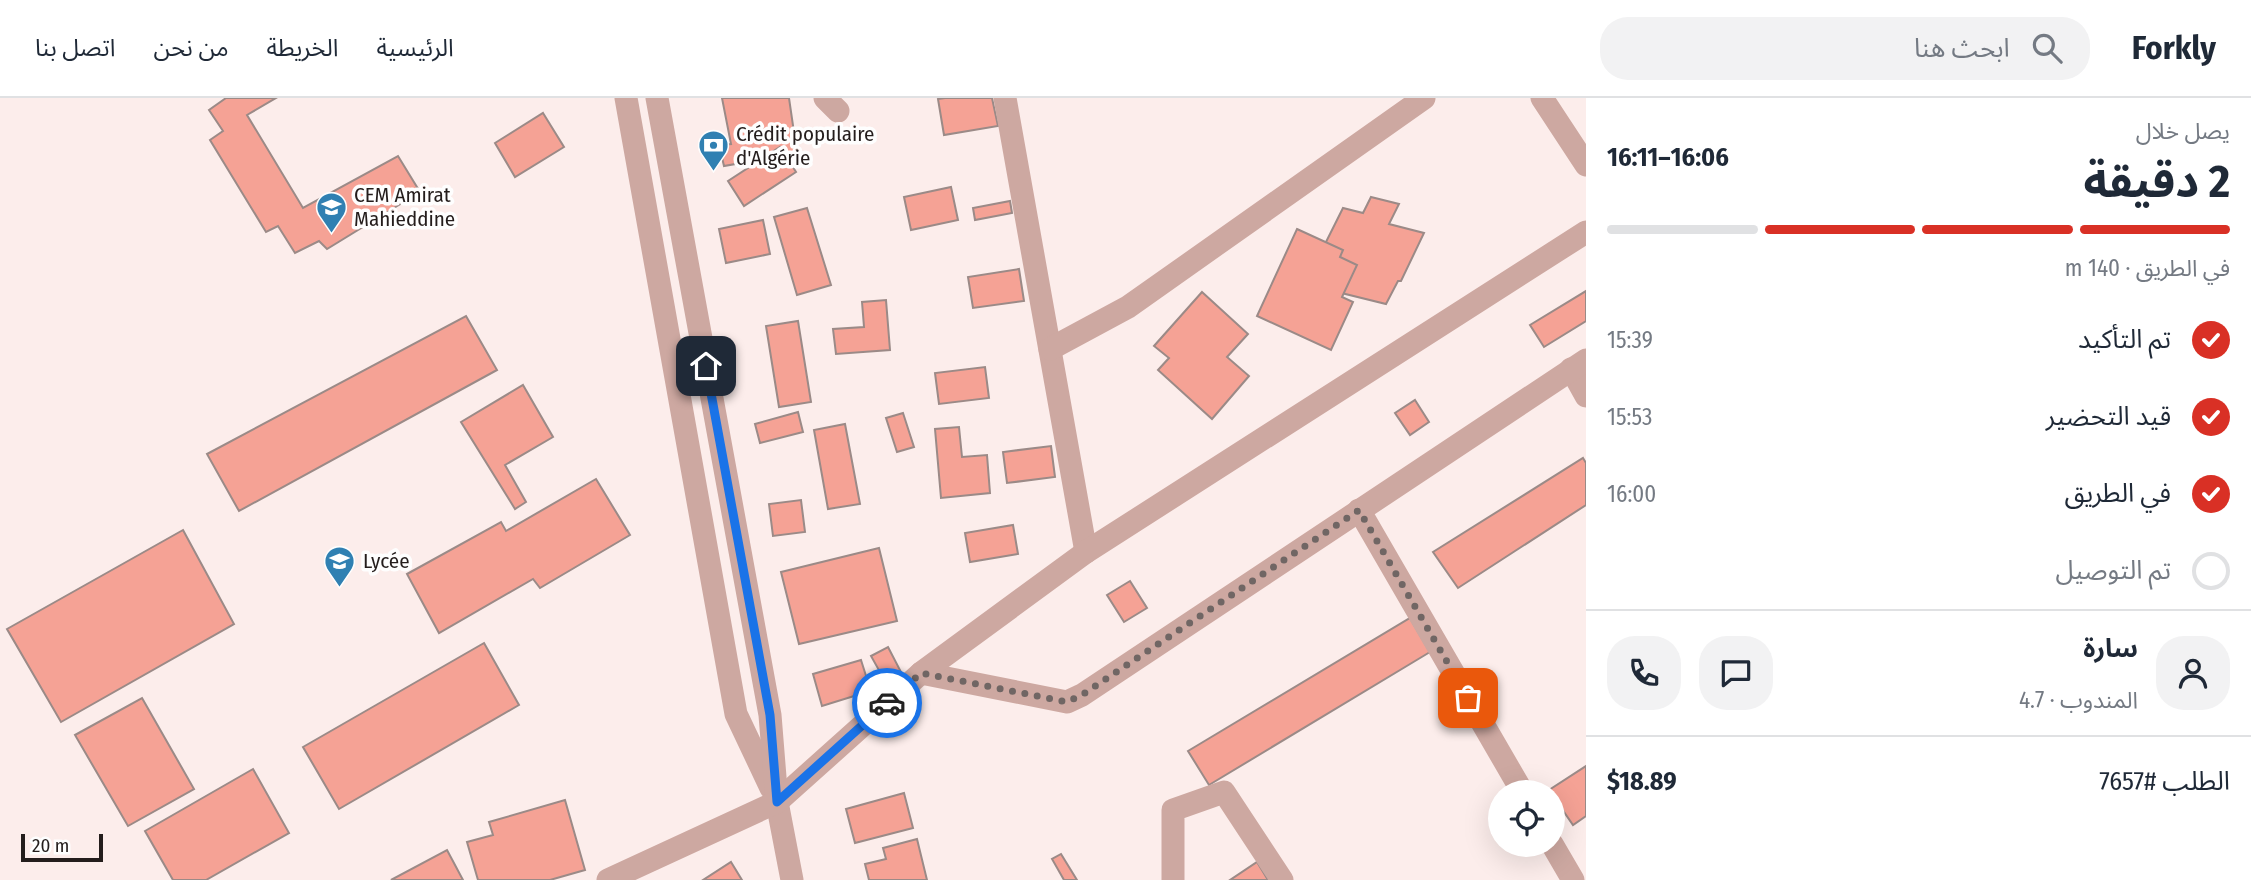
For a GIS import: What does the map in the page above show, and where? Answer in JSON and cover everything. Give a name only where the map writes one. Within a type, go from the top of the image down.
[{"type":"street","points":[[626,98],[736,714],[777,802]]},
{"type":"street","points":[[657,98],[770,715],[777,802],[792,880]]},
{"type":"street","points":[[1005,98],[1086,552]]},
{"type":"street","points":[[1050,349],[1128,307],[1424,98]]},
{"type":"street","points":[[1542,98],[1586,165]]},
{"type":"street","points":[[608,880],[777,802],[921,673],[1086,552],[1586,232]]},
{"type":"street","points":[[921,673],[1067,702],[1082,695],[1578,364],[1586,396]]},
{"type":"street","points":[[1359,510],[1515,780]]},
{"type":"street","points":[[1173,880],[1173,810],[1224,792],[1282,880]]},
{"type":"street","points":[[1560,857],[1573,880]]},
{"type":"building","points":[[226,98],[276,98],[247,115],[303,208],[398,156],[420,192],[327,249],[319,241],[295,253],[278,226],[266,232],[210,140],[223,131],[209,110]]},
{"type":"building","points":[[722,98],[789,98],[797,153],[724,166],[719,145],[731,144]]},
{"type":"building","points":[[992,98],[998,126],[944,135],[938,99]]},
{"type":"building","points":[[543,113],[564,147],[515,177],[495,143]]},
{"type":"building","points":[[780,147],[796,172],[744,206],[728,181]]},
{"type":"building","points":[[951,187],[958,220],[911,230],[904,197]]},
{"type":"building","points":[[1371,197],[1399,204],[1389,224],[1424,233],[1401,281],[1398,281],[1386,304],[1305,284],[1343,208],[1363,213]]},
{"type":"building","points":[[1010,201],[1012,213],[975,220],[973,208]]},
{"type":"building","points":[[807,208],[831,285],[797,295],[774,217]]},
{"type":"building","points":[[763,220],[770,254],[726,263],[719,229]]},
{"type":"building","points":[[1297,229],[1343,250],[1340,257],[1357,265],[1342,297],[1353,302],[1331,350],[1257,316]]},
{"type":"building","points":[[1019,269],[1024,301],[973,308],[968,277]]},
{"type":"building","points":[[1586,291],[1586,321],[1544,347],[1530,325]]},
{"type":"building","points":[[1202,292],[1248,334],[1227,357],[1249,376],[1212,419],[1158,370],[1169,358],[1154,346]]},
{"type":"building","points":[[886,300],[890,350],[836,354],[833,329],[864,327],[862,302]]},
{"type":"building","points":[[466,316],[497,370],[239,511],[207,454]]},
{"type":"building","points":[[798,321],[811,402],[779,407],[766,326]]},
{"type":"building","points":[[985,367],[989,398],[939,404],[935,373]]},
{"type":"building","points":[[523,385],[553,437],[505,465],[526,502],[515,509],[461,422]]},
{"type":"building","points":[[1415,400],[1429,422],[1410,435],[1395,413]]},
{"type":"building","points":[[798,412],[803,432],[760,443],[755,424]]},
{"type":"building","points":[[903,413],[914,447],[897,452],[886,418]]},
{"type":"building","points":[[845,424],[860,504],[828,509],[814,430]]},
{"type":"building","points":[[959,427],[962,457],[987,455],[990,493],[941,498],[935,429]]},
{"type":"building","points":[[1051,446],[1055,477],[1007,483],[1003,452]]},
{"type":"building","points":[[1583,458],[1586,463],[1586,505],[1458,588],[1433,552]]},
{"type":"building","points":[[596,479],[630,535],[540,588],[533,579],[439,633],[407,574],[501,522],[506,531]]},
{"type":"building","points":[[801,500],[805,532],[773,536],[769,504]]},
{"type":"building","points":[[1013,525],[1018,554],[970,562],[965,533]]},
{"type":"building","points":[[183,530],[234,624],[61,722],[7,629]]},
{"type":"building","points":[[879,548],[897,621],[799,644],[781,572]]},
{"type":"building","points":[[1130,581],[1147,608],[1124,622],[1107,595]]},
{"type":"building","points":[[1410,618],[1430,652],[1209,785],[1188,751]]},
{"type":"building","points":[[484,643],[519,705],[339,809],[303,747]]},
{"type":"building","points":[[888,647],[901,672],[885,681],[871,656]]},
{"type":"building","points":[[861,660],[867,679],[879,675],[883,687],[822,706],[813,674]]},
{"type":"building","points":[[142,698],[194,789],[128,826],[75,735]]},
{"type":"building","points":[[1586,766],[1586,816],[1573,825],[1565,813],[1564,780]]},
{"type":"building","points":[[253,769],[289,833],[206,880],[173,880],[145,831]]},
{"type":"building","points":[[904,793],[913,828],[855,843],[846,809]]},
{"type":"building","points":[[565,800],[585,870],[550,880],[478,880],[467,842],[493,835],[489,822]]},
{"type":"building","points":[[917,839],[927,880],[869,880],[865,864],[886,859],[883,848]]},
{"type":"building","points":[[447,850],[463,880],[391,880]]},
{"type":"building","points":[[1061,854],[1077,880],[1064,880],[1052,859]]},
{"type":"building","points":[[731,862],[742,880],[703,880]]},
{"type":"building","points":[[1257,862],[1268,880],[1230,880]]},
{"type":"way so far","points":[[887,703],[921,673],[1067,702],[1082,695],[1359,510],[1468,698]]},
{"type":"place","name":"Crédit populaire d'Algérie","points":[[713,173]]},
{"type":"place","name":"CEM Amirat Mahieddine","points":[[331,234]]},
{"type":"place","name":"Lycée","points":[[340,588]]},
{"type":"route","points":[[706,366],[770,715],[777,802],[887,703]]}]
